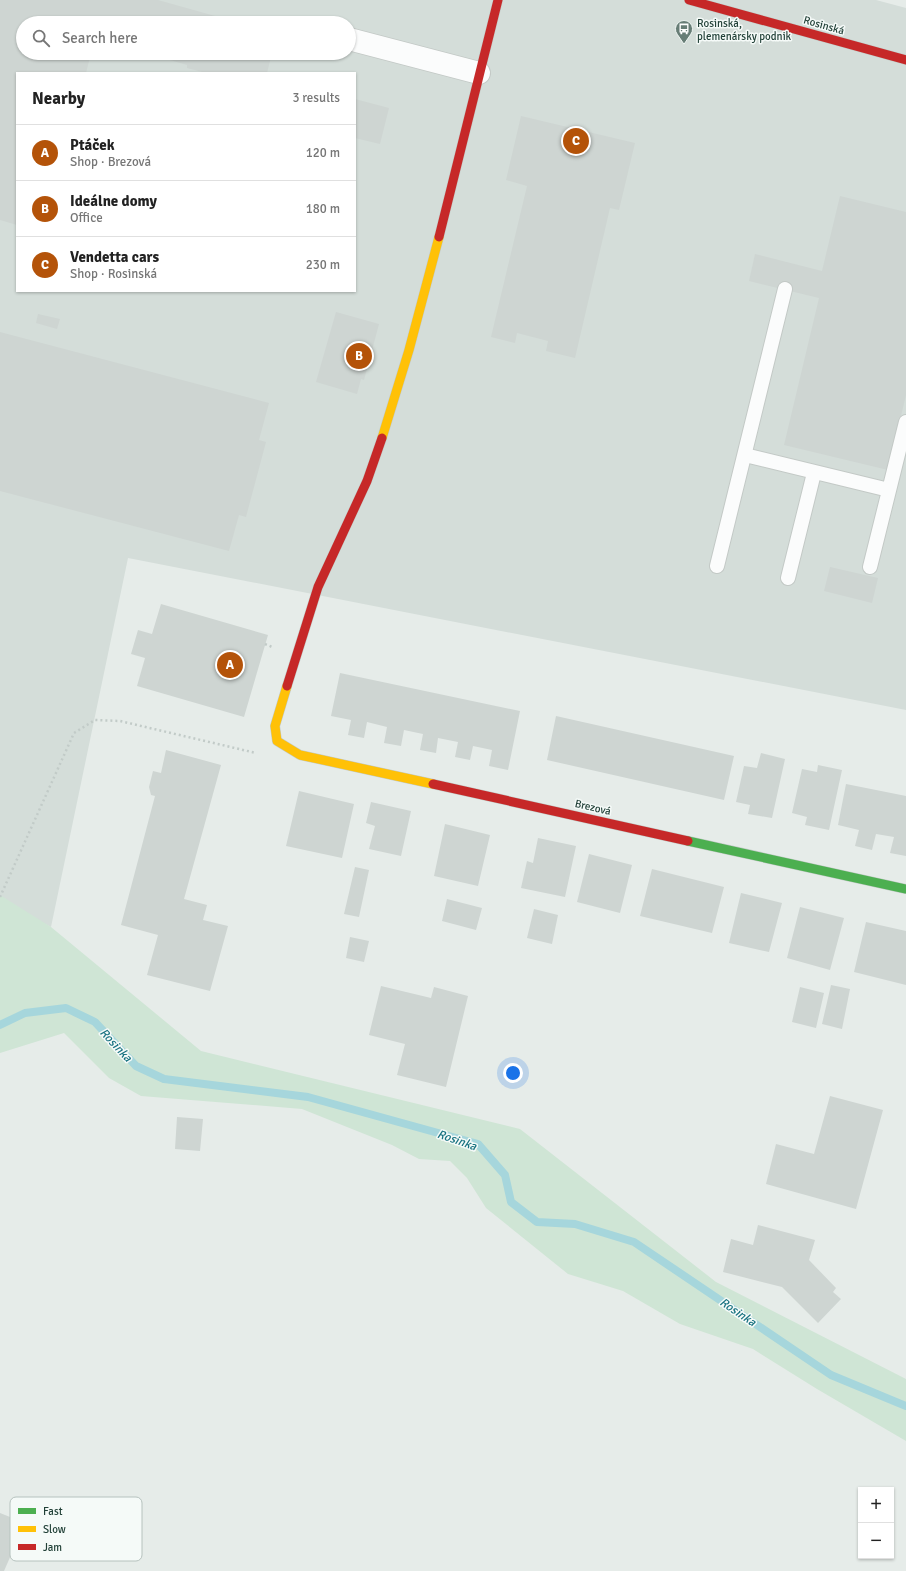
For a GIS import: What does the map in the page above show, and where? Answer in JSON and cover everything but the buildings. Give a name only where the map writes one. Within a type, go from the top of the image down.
[{"type":"street","points":[[277,741],[275,726],[311,608],[319,586],[372,467],[414,332],[428,283],[498,0]]},
{"type":"street","name":"Rosinská","points":[[689,0],[906,60]]},
{"type":"street","points":[[356,41],[479,72]]},
{"type":"street","name":"Brezová","points":[[277,741],[300,755],[906,889]]},
{"type":"lane","points":[[717,566],[785,289]]},
{"type":"lane","points":[[870,567],[906,422]]},
{"type":"lane","points":[[744,455],[889,490]]},
{"type":"lane","points":[[788,578],[814,473]]},
{"type":"path","points":[[0,897],[74,733],[95,720],[120,721],[255,754],[277,741]]},
{"type":"shaded area","points":[[0,0],[876,0],[906,8],[906,710],[128,558],[51,927],[0,902]]},
{"type":"green space","points":[[0,895],[51,927],[201,1051],[520,1129],[716,1282],[906,1379],[906,1441],[817,1389],[753,1349],[680,1324],[623,1291],[568,1274],[486,1208],[467,1178],[450,1161],[419,1159],[392,1145],[302,1109],[141,1096],[109,1078],[64,1033],[0,1053]]},
{"type":"waterway","name":"Rosinka","points":[[0,1025],[25,1013],[66,1008],[95,1022],[136,1066],[164,1079],[308,1097],[478,1144],[505,1175],[511,1202],[537,1222],[575,1224],[634,1242],[831,1375],[906,1406]]},
{"type":"traffic: fast","points":[[688,841],[906,889]]},
{"type":"traffic: slow","points":[[382,438],[409,350],[439,237]]},
{"type":"traffic: slow","points":[[287,686],[275,726],[277,741],[300,755],[433,784]]},
{"type":"traffic: jam","points":[[439,237],[498,0]]},
{"type":"traffic: jam","points":[[689,0],[906,60]]},
{"type":"traffic: jam","points":[[287,686],[318,587],[367,481],[382,438]]},
{"type":"traffic: jam","points":[[433,784],[688,841]]},
{"type":"place","name":"Rosinská, plemenársky podnik","points":[[684,44]]},
{"type":"place","name":"Vendetta cars","points":[[576,141]]},
{"type":"place","name":"Ideálne domy","points":[[359,356]]},
{"type":"place","name":"Ptáček","points":[[230,665]]}]
